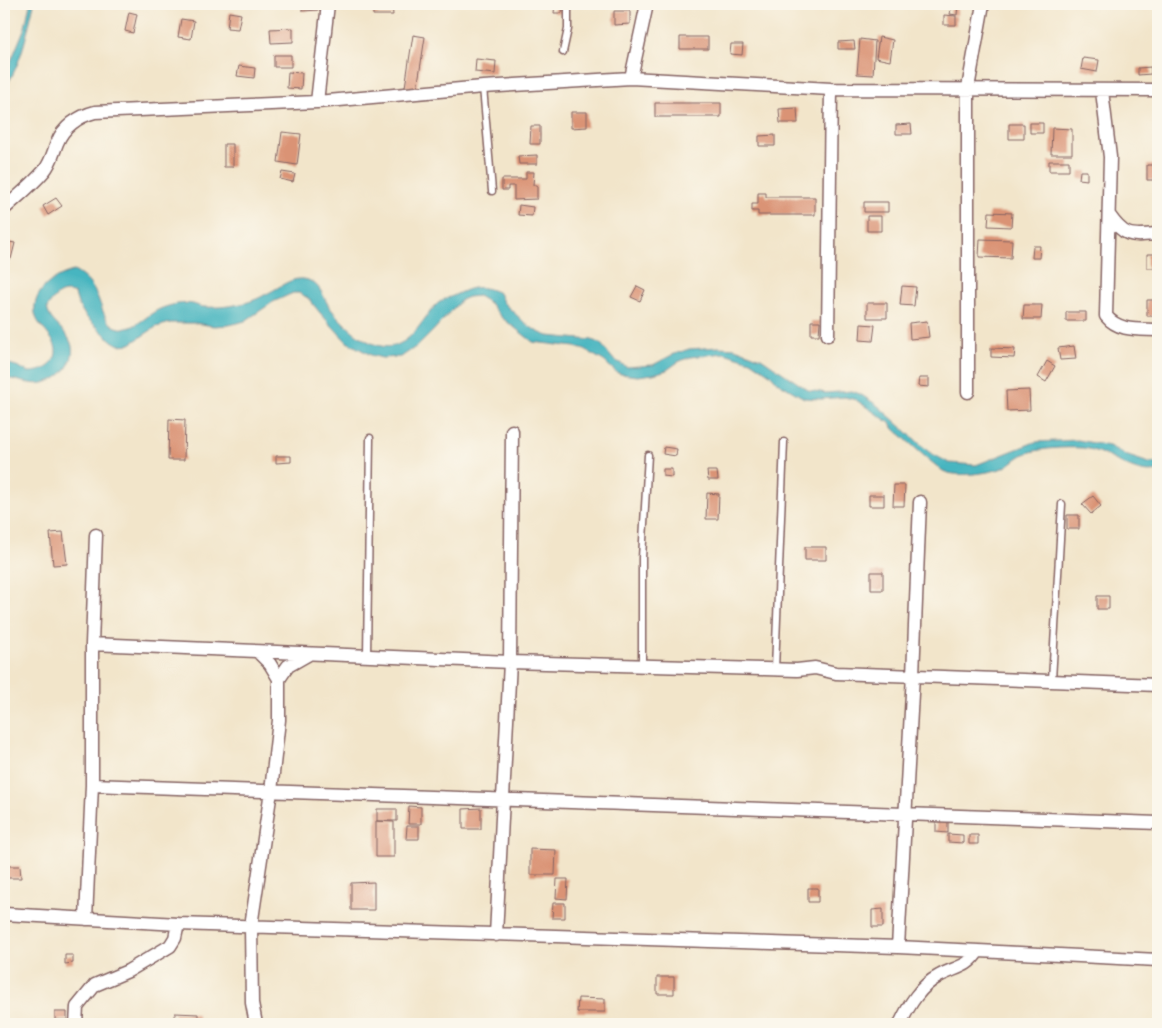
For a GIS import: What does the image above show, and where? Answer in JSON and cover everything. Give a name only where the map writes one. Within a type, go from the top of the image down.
[{"type":"street","points":[[316,102],[328,4]]},
{"type":"street","points":[[631,78],[647,4]]},
{"type":"street","points":[[968,392],[968,88],[983,4]]},
{"type":"street","points":[[4,209],[44,172],[60,135],[82,115],[95,112],[316,102],[631,78],[831,89],[1158,90]]},
{"type":"street","points":[[828,335],[831,89]]},
{"type":"street","points":[[1102,91],[1110,157],[1106,316],[1112,324],[1122,328],[1158,330]]},
{"type":"street","points":[[1109,215],[1118,228],[1125,233],[1133,235],[1158,234]]},
{"type":"street","points":[[496,935],[510,662],[512,431]]},
{"type":"street","points":[[898,947],[913,675],[920,502]]},
{"type":"street","points":[[86,919],[92,785],[92,644],[96,535]]},
{"type":"street","points":[[92,644],[510,662],[775,669],[815,668],[836,673],[1158,685]]},
{"type":"street","points":[[258,652],[270,664],[279,679]]},
{"type":"street","points":[[256,1024],[252,1003],[251,926],[277,744],[279,679],[283,671],[293,662],[310,654]]},
{"type":"street","points":[[92,785],[1158,823]]},
{"type":"street","points":[[4,914],[178,924],[898,947],[1158,960]]},
{"type":"street","points":[[76,1024],[77,1007],[95,985],[128,971],[170,946],[175,938],[178,924]]},
{"type":"street","points":[[900,1024],[907,1008],[920,991],[938,976],[973,960],[978,951]]},
{"type":"lane","points":[[563,52],[568,28],[568,4]]},
{"type":"lane","points":[[483,88],[492,192]]},
{"type":"lane","points":[[367,656],[370,438]]},
{"type":"lane","points":[[775,669],[784,442]]},
{"type":"lane","points":[[642,666],[642,558],[648,455]]},
{"type":"lane","points":[[1052,680],[1062,504]]},
{"type":"water","points":[[30,4],[34,4],[23,48],[15,69],[4,89],[4,78],[25,27]]},
{"type":"water","points":[[74,271],[91,285],[110,323],[120,328],[136,325],[155,311],[172,305],[189,303],[201,307],[219,307],[235,305],[256,299],[291,281],[297,279],[308,280],[316,285],[331,309],[351,330],[369,342],[388,347],[404,342],[419,327],[431,310],[442,301],[465,290],[486,288],[499,293],[503,302],[526,324],[538,332],[548,336],[592,340],[601,344],[613,359],[627,367],[653,365],[689,349],[735,348],[761,358],[808,390],[826,393],[852,391],[860,394],[877,405],[929,452],[949,463],[976,465],[1035,442],[1078,440],[1109,446],[1128,456],[1149,463],[1158,463],[1158,471],[1148,472],[1139,470],[1093,450],[1068,448],[1043,449],[1028,453],[1020,456],[1003,468],[990,472],[973,474],[949,473],[943,471],[929,460],[894,429],[890,423],[856,400],[845,397],[804,398],[777,382],[770,374],[751,361],[724,353],[690,357],[678,362],[667,370],[653,374],[638,376],[621,374],[585,350],[533,342],[501,317],[490,303],[478,296],[461,300],[420,344],[401,357],[382,358],[371,355],[347,342],[308,298],[299,293],[293,293],[273,302],[245,321],[214,326],[195,323],[170,323],[156,327],[130,344],[119,345],[86,317],[78,304],[75,294],[66,292],[55,297],[47,308],[51,317],[72,345],[71,358],[66,369],[52,380],[36,384],[4,378],[4,363],[17,366],[29,372],[41,370],[51,364],[56,349],[54,343],[37,319],[35,305],[37,298],[46,285],[59,276]]},
{"type":"building","points":[[302,4],[320,4],[320,10],[302,11]]},
{"type":"building","points":[[373,4],[392,4],[393,15],[373,15]]},
{"type":"building","points":[[555,4],[563,4],[562,13],[554,13]]},
{"type":"building","points":[[761,4],[773,4],[773,10],[760,9]]},
{"type":"building","points":[[952,4],[958,4],[957,15],[950,14]]},
{"type":"building","points":[[614,11],[630,11],[630,24],[614,25]]},
{"type":"building","points":[[129,12],[137,14],[133,33],[125,31]]},
{"type":"building","points":[[229,12],[241,14],[238,29],[227,28]]},
{"type":"building","points":[[944,15],[956,16],[956,25],[944,25]]},
{"type":"building","points":[[181,19],[194,21],[191,39],[178,37]]},
{"type":"building","points":[[293,28],[293,42],[271,43],[270,29]]},
{"type":"building","points":[[413,35],[425,37],[417,89],[405,87]]},
{"type":"building","points":[[680,37],[708,37],[708,49],[680,49]]},
{"type":"building","points":[[879,37],[893,40],[890,61],[876,58]]},
{"type":"building","points":[[860,39],[875,41],[873,75],[857,74]]},
{"type":"building","points":[[854,41],[855,49],[838,49],[838,42]]},
{"type":"building","points":[[731,44],[743,44],[742,55],[730,54]]},
{"type":"building","points":[[274,55],[291,55],[291,67],[274,67]]},
{"type":"building","points":[[1083,58],[1099,60],[1097,72],[1081,69]]},
{"type":"building","points":[[476,59],[496,61],[495,74],[475,72]]},
{"type":"building","points":[[239,66],[255,68],[254,78],[237,76]]},
{"type":"building","points":[[1151,67],[1151,74],[1138,75],[1138,68]]},
{"type":"building","points":[[288,72],[302,73],[301,89],[287,88]]},
{"type":"building","points":[[655,103],[721,103],[721,117],[655,117]]},
{"type":"building","points":[[797,108],[798,123],[780,123],[779,109]]},
{"type":"building","points":[[571,112],[587,112],[587,127],[571,128]]},
{"type":"building","points":[[1030,123],[1043,123],[1043,133],[1030,133]]},
{"type":"building","points":[[911,124],[912,134],[896,134],[896,125]]},
{"type":"building","points":[[1009,124],[1024,124],[1024,139],[1009,139]]},
{"type":"building","points":[[531,126],[540,126],[540,144],[530,144]]},
{"type":"building","points":[[1052,128],[1072,129],[1072,154],[1051,154]]},
{"type":"building","points":[[282,132],[301,134],[297,165],[278,162]]},
{"type":"building","points":[[775,135],[775,146],[759,146],[759,136]]},
{"type":"building","points":[[224,144],[233,144],[233,167],[224,167]]},
{"type":"building","points":[[537,155],[537,164],[519,164],[518,156]]},
{"type":"building","points":[[1049,161],[1069,161],[1069,171],[1049,171]]},
{"type":"building","points":[[1147,165],[1158,165],[1158,180],[1147,180]]},
{"type":"building","points":[[1080,171],[1087,171],[1087,180],[1079,179]]},
{"type":"building","points":[[282,172],[295,174],[293,182],[280,179]]},
{"type":"building","points":[[526,172],[534,172],[533,185],[537,185],[537,199],[514,200],[514,186],[508,186],[508,190],[502,190],[502,179],[526,179]]},
{"type":"building","points":[[758,193],[766,193],[766,197],[815,197],[815,215],[758,215],[758,211],[752,211],[752,204],[758,204]]},
{"type":"building","points":[[56,198],[62,206],[48,215],[43,206]]},
{"type":"building","points":[[864,202],[888,202],[888,212],[864,212]]},
{"type":"building","points":[[519,205],[533,207],[532,216],[518,215]]},
{"type":"building","points":[[989,212],[1012,213],[1011,227],[988,226]]},
{"type":"building","points":[[867,216],[881,216],[881,231],[867,231]]},
{"type":"building","points":[[980,239],[1012,240],[1011,258],[979,257]]},
{"type":"building","points":[[4,241],[15,243],[11,259],[4,258]]},
{"type":"building","points":[[1033,246],[1040,246],[1039,258],[1032,258]]},
{"type":"building","points":[[1147,254],[1158,254],[1158,268],[1147,268]]},
{"type":"building","points":[[637,286],[645,290],[640,301],[631,297]]},
{"type":"building","points":[[902,286],[916,287],[914,306],[900,305]]},
{"type":"building","points":[[1147,300],[1154,300],[1154,316],[1147,316]]},
{"type":"building","points":[[867,303],[887,303],[887,318],[867,318]]},
{"type":"building","points":[[1024,305],[1042,305],[1041,319],[1023,319]]},
{"type":"building","points":[[1066,312],[1086,312],[1086,321],[1066,321]]},
{"type":"building","points":[[811,321],[820,321],[819,335],[811,335]]},
{"type":"building","points":[[927,321],[929,337],[910,339],[909,323]]},
{"type":"building","points":[[861,324],[875,325],[873,341],[860,340]]},
{"type":"building","points":[[1074,346],[1076,359],[1060,360],[1058,348]]},
{"type":"building","points":[[991,348],[1015,349],[1014,358],[991,357]]},
{"type":"building","points":[[1047,361],[1055,366],[1046,382],[1038,377]]},
{"type":"building","points":[[919,378],[929,378],[929,387],[918,386]]},
{"type":"building","points":[[1029,390],[1030,410],[1007,411],[1006,391]]},
{"type":"building","points":[[169,419],[185,420],[184,460],[168,460]]},
{"type":"building","points":[[664,447],[677,449],[676,456],[663,454]]},
{"type":"building","points":[[276,456],[291,456],[291,462],[276,463]]},
{"type":"building","points":[[663,469],[672,469],[672,477],[663,476]]},
{"type":"building","points":[[707,471],[717,471],[718,480],[708,480]]},
{"type":"building","points":[[894,485],[905,485],[904,506],[893,506]]},
{"type":"building","points":[[707,493],[719,494],[718,519],[706,519]]},
{"type":"building","points":[[869,495],[884,495],[884,506],[869,506]]},
{"type":"building","points":[[1093,496],[1101,506],[1091,514],[1082,504]]},
{"type":"building","points":[[1067,515],[1079,515],[1079,529],[1067,529]]},
{"type":"building","points":[[63,532],[67,564],[53,565],[50,533]]},
{"type":"building","points":[[805,547],[826,547],[826,560],[805,560]]},
{"type":"building","points":[[871,572],[883,572],[883,590],[871,590]]},
{"type":"building","points":[[1097,596],[1109,596],[1109,609],[1097,609]]},
{"type":"building","points":[[409,806],[421,807],[421,824],[408,824]]},
{"type":"building","points":[[481,808],[481,829],[463,829],[463,809]]},
{"type":"building","points":[[377,809],[397,809],[397,821],[377,821]]},
{"type":"building","points":[[376,821],[394,822],[394,857],[376,857]]},
{"type":"building","points":[[936,821],[948,821],[948,833],[936,832]]},
{"type":"building","points":[[407,826],[419,826],[419,839],[406,839]]},
{"type":"building","points":[[948,834],[963,835],[963,843],[948,842]]},
{"type":"building","points":[[969,835],[978,835],[978,844],[969,844]]},
{"type":"building","points":[[530,849],[556,850],[555,875],[530,875]]},
{"type":"building","points":[[7,866],[20,866],[21,878],[7,878]]},
{"type":"building","points":[[557,879],[568,879],[567,899],[556,898]]},
{"type":"building","points":[[374,882],[374,910],[351,910],[351,883]]},
{"type":"building","points":[[808,888],[818,888],[818,902],[808,902]]},
{"type":"building","points":[[553,903],[565,903],[565,918],[552,918]]},
{"type":"building","points":[[883,909],[883,927],[872,927],[872,910]]},
{"type":"building","points":[[65,955],[73,955],[73,963],[65,964]]},
{"type":"building","points":[[657,977],[674,977],[674,994],[657,994]]},
{"type":"building","points":[[578,998],[605,999],[605,1012],[577,1012]]},
{"type":"building","points":[[55,1012],[67,1012],[67,1020],[55,1020]]},
{"type":"building","points":[[175,1013],[198,1014],[198,1024],[175,1024]]}]
